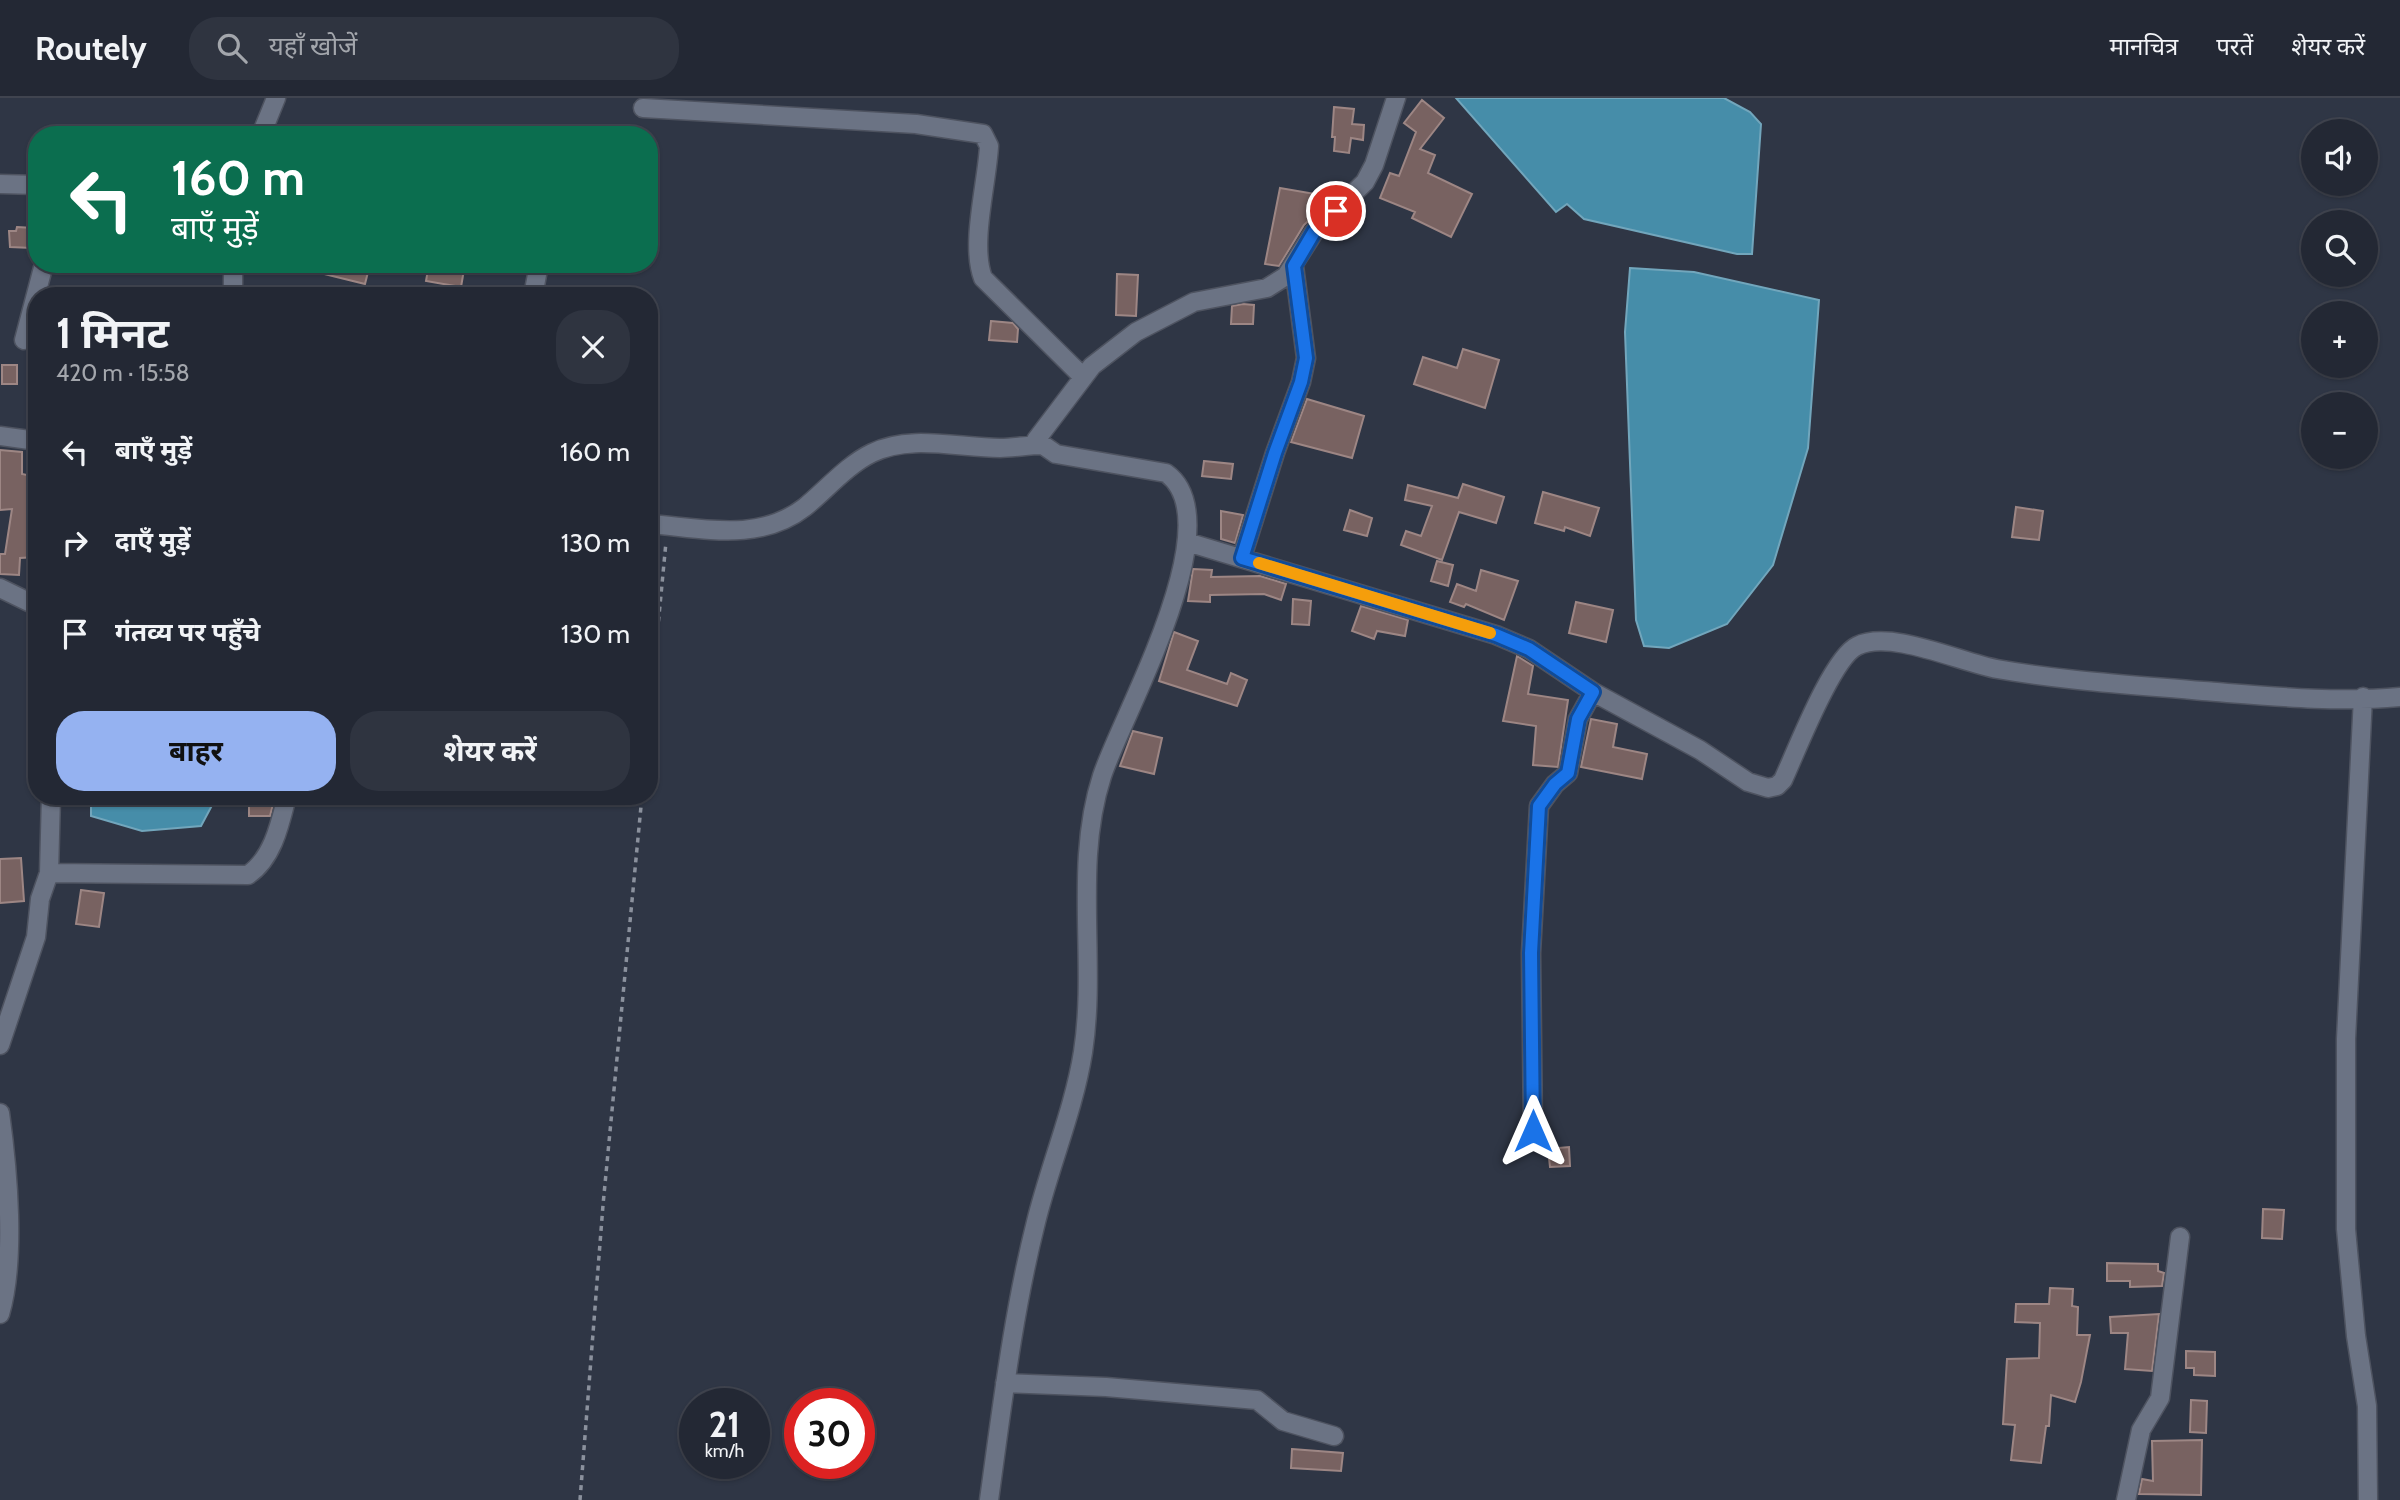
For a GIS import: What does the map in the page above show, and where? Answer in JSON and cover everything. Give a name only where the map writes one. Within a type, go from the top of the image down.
[{"type":"street","points":[[265,126],[276,98]]},
{"type":"street","points":[[989,1500],[1005,1383],[1036,1222],[1083,1051],[1093,804],[1115,741],[1181,581],[1186,542],[1183,502],[1178,485],[1166,473],[1056,454],[1035,440],[1083,377],[1111,348],[1165,315],[1214,296],[1267,288],[1278,283],[1294,266],[1314,232],[1365,182],[1374,165],[1396,98]]},
{"type":"street","points":[[643,108],[916,124],[983,134],[989,146],[980,234],[979,267],[983,278],[1083,377]]},
{"type":"street","points":[[0,184],[28,186]]},
{"type":"street","points":[[1242,558],[1301,382],[1306,358],[1294,266]]},
{"type":"street","points":[[23,340],[28,322]]},
{"type":"street","points":[[0,436],[28,440]]},
{"type":"street","points":[[658,524],[724,532],[783,522],[862,459],[886,449],[914,444],[1000,448],[1042,445]]},
{"type":"street","points":[[1186,542],[1496,635],[1529,649],[1593,692],[1730,769],[1748,782],[1768,788],[1777,786],[1783,780],[1834,671],[1857,646],[1870,643],[1922,648],[1994,669],[2089,682],[2278,697],[2400,696]]},
{"type":"street","points":[[0,588],[28,602]]},
{"type":"street","points":[[1533,1131],[1531,953],[1539,806],[1555,784],[1568,773],[1578,719],[1593,692]]},
{"type":"street","points":[[2363,697],[2346,1039],[2346,1215],[2356,1336],[2367,1406],[2368,1500]]},
{"type":"street","points":[[0,1045],[36,937],[40,900],[49,873],[51,805]]},
{"type":"street","points":[[49,873],[248,875],[259,868],[267,855],[284,805]]},
{"type":"street","points":[[0,1113],[5,1161],[7,1245],[0,1314]]},
{"type":"street","points":[[2126,1500],[2141,1430],[2160,1398],[2180,1237]]},
{"type":"street","points":[[1005,1383],[1106,1387],[1258,1400],[1283,1421],[1334,1436]]},
{"type":"path","points":[[658,628],[668,525]]},
{"type":"path","points":[[580,1500],[603,1205],[641,805]]},
{"type":"water","points":[[1456,98],[1724,98],[1750,112],[1761,124],[1752,254],[1737,254],[1584,219],[1567,204],[1556,212]]},
{"type":"water","points":[[1630,268],[1694,272],[1819,300],[1808,448],[1773,565],[1727,624],[1669,648],[1644,646],[1636,620],[1625,332]]},
{"type":"water","points":[[91,805],[212,805],[201,826],[142,831],[91,816]]},
{"type":"building","points":[[1422,100],[1444,118],[1420,149],[1435,155],[1428,173],[1472,194],[1451,237],[1412,218],[1415,212],[1380,198],[1390,173],[1399,176],[1416,132],[1404,123]]},
{"type":"building","points":[[1334,107],[1354,109],[1352,124],[1364,125],[1363,140],[1351,138],[1349,153],[1334,151]]},
{"type":"building","points":[[1280,188],[1321,195],[1318,212],[1304,225],[1279,266],[1265,264]]},
{"type":"building","points":[[17,227],[28,228],[28,248],[10,247],[9,231],[16,231]]},
{"type":"building","points":[[320,273],[368,273],[365,284]]},
{"type":"building","points":[[427,273],[463,273],[461,287],[426,281]]},
{"type":"building","points":[[1117,274],[1138,275],[1136,316],[1116,315]]},
{"type":"building","points":[[1254,305],[1253,324],[1231,324],[1232,306]]},
{"type":"building","points":[[991,321],[1013,323],[1018,329],[1017,342],[989,340]]},
{"type":"building","points":[[1463,349],[1499,360],[1485,408],[1414,384],[1423,357],[1457,368]]},
{"type":"building","points":[[2,365],[17,365],[17,384],[2,384]]},
{"type":"building","points":[[1307,399],[1364,416],[1352,458],[1291,442]]},
{"type":"building","points":[[0,450],[22,452],[22,474],[28,475],[28,558],[20,558],[19,575],[0,574],[0,554],[5,554],[12,509],[0,510]]},
{"type":"building","points":[[1204,461],[1233,464],[1231,479],[1202,476]]},
{"type":"building","points":[[1463,484],[1504,497],[1496,523],[1459,512],[1442,560],[1401,545],[1406,531],[1421,536],[1432,506],[1405,500],[1408,485],[1458,498]]},
{"type":"building","points":[[1543,492],[1599,508],[1590,536],[1565,527],[1564,531],[1535,523]]},
{"type":"building","points":[[2016,507],[2043,511],[2039,540],[2012,537]]},
{"type":"building","points":[[1350,510],[1372,518],[1367,536],[1344,530]]},
{"type":"building","points":[[1221,511],[1243,515],[1235,543],[1221,539]]},
{"type":"building","points":[[1437,561],[1453,565],[1448,586],[1431,581]]},
{"type":"building","points":[[1193,569],[1212,570],[1211,577],[1260,576],[1286,584],[1281,600],[1264,594],[1210,595],[1210,602],[1188,601]]},
{"type":"building","points":[[1481,570],[1518,581],[1504,620],[1466,604],[1464,607],[1450,602],[1457,584],[1476,591]]},
{"type":"building","points":[[1293,599],[1311,601],[1309,625],[1292,624]]},
{"type":"building","points":[[1576,602],[1613,610],[1606,642],[1569,633]]},
{"type":"building","points":[[1361,606],[1408,620],[1405,636],[1377,631],[1374,639],[1352,631]]},
{"type":"building","points":[[1174,632],[1198,641],[1187,670],[1227,684],[1231,673],[1247,680],[1237,706],[1159,681]]},
{"type":"building","points":[[1517,656],[1533,666],[1528,694],[1568,700],[1558,767],[1533,765],[1536,726],[1503,721]]},
{"type":"building","points":[[1591,719],[1617,724],[1613,747],[1647,754],[1642,779],[1581,767]]},
{"type":"building","points":[[1133,731],[1162,738],[1154,774],[1120,766]]},
{"type":"building","points":[[249,805],[273,805],[270,816],[249,816]]},
{"type":"building","points":[[21,858],[24,901],[0,903],[0,859]]},
{"type":"building","points":[[81,890],[104,893],[99,927],[76,924]]},
{"type":"building","points":[[1569,1147],[1570,1166],[1550,1167],[1548,1149]]},
{"type":"building","points":[[2263,1209],[2284,1210],[2282,1239],[2262,1238]]},
{"type":"building","points":[[2107,1263],[2158,1264],[2158,1271],[2164,1273],[2162,1286],[2130,1287],[2130,1281],[2107,1281]]},
{"type":"building","points":[[2050,1288],[2073,1289],[2072,1306],[2078,1307],[2077,1335],[2090,1335],[2081,1382],[2075,1402],[2051,1395],[2049,1426],[2046,1426],[2041,1463],[2011,1460],[2015,1425],[2003,1424],[2007,1359],[2039,1358],[2040,1323],[2015,1322],[2016,1304],[2049,1304]]},
{"type":"building","points":[[2159,1314],[2152,1371],[2125,1369],[2128,1333],[2111,1333],[2110,1317]]},
{"type":"building","points":[[2186,1351],[2215,1352],[2215,1376],[2194,1375],[2194,1368],[2186,1368]]},
{"type":"building","points":[[2191,1400],[2207,1401],[2206,1433],[2190,1432]]},
{"type":"building","points":[[2202,1440],[2201,1495],[2139,1494],[2142,1479],[2153,1481],[2152,1441]]},
{"type":"building","points":[[1292,1449],[1343,1453],[1341,1471],[1291,1468]]},
{"type":"slow traffic","points":[[1259,563],[1490,633]]},
{"type":"route","points":[[1336,211],[1314,232],[1294,266],[1306,340],[1306,358],[1301,382],[1242,558],[1496,635],[1529,649],[1593,692],[1578,719],[1568,773],[1555,784],[1539,806],[1537,864],[1531,913],[1533,1131]]}]
